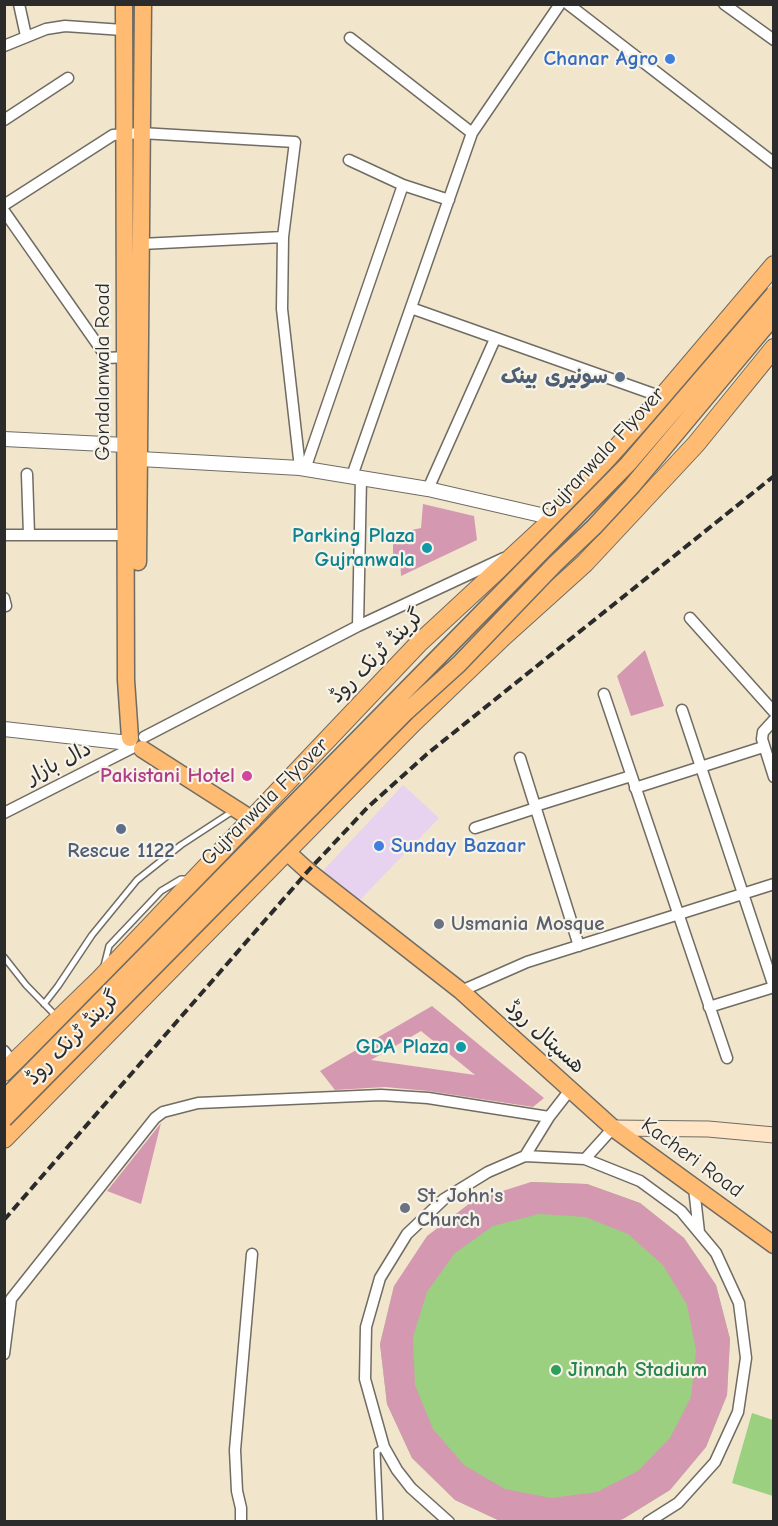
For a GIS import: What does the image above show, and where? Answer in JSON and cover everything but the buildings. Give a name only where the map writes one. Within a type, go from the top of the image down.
[{"type":"highway","name":"گرینڈ ٹرنک روڈ","points":[[8,1062],[100,979],[418,644],[554,518],[662,397],[774,265]]},
{"type":"highway","name":"گرینڈ ٹرنک روڈ","points":[[4,1139],[412,723],[585,563],[696,444],[774,348]]},
{"type":"highway","points":[[378,684],[412,723]]},
{"type":"highway","points":[[100,979],[136,1006]]},
{"type":"main road","name":"Gondalanwala Road","points":[[124,4],[123,30],[141,244],[136,742]]},
{"type":"main road","name":"Gondalanwala Road","points":[[136,742],[126,680],[125,445],[133,134],[142,4]]},
{"type":"main road","name":"Gujranwala Flyover","points":[[4,1099],[620,472],[774,294]]},
{"type":"main road","name":"Gujranwala Flyover","points":[[4,1119],[406,711],[459,664],[555,564],[594,527],[632,486],[774,316]]},
{"type":"main road","points":[[136,742],[253,820]]},
{"type":"main road","name":"ھسپتال روڈ","points":[[287,852],[461,991],[613,1128]]},
{"type":"main road","points":[[613,1128],[708,1129],[774,1135]]},
{"type":"main road","name":"Kacheri Road","points":[[613,1128],[774,1245]]},
{"type":"street","points":[[19,4],[26,36]]},
{"type":"street","points":[[358,626],[356,477],[411,308],[472,133],[560,4]]},
{"type":"street","points":[[568,4],[774,163]]},
{"type":"street","points":[[724,4],[774,40]]},
{"type":"street","points":[[4,46],[46,29],[65,26],[123,30]]},
{"type":"street","points":[[350,38],[472,133]]},
{"type":"street","points":[[4,120],[68,78]]},
{"type":"street","points":[[4,205],[113,135],[295,142],[283,237],[282,309],[303,469]]},
{"type":"street","points":[[349,160],[403,185],[449,200]]},
{"type":"street","points":[[303,469],[403,185]]},
{"type":"street","points":[[4,211],[107,358],[126,357]]},
{"type":"street","points":[[141,244],[283,237]]},
{"type":"street","points":[[411,308],[662,397]]},
{"type":"street","points":[[429,489],[495,339]]},
{"type":"street","points":[[4,439],[125,445],[140,459],[303,469],[429,489],[554,518]]},
{"type":"street","points":[[27,474],[29,535]]},
{"type":"street","points":[[4,535],[127,535]]},
{"type":"street","name":"دال بازار","points":[[4,813],[358,626],[518,552]]},
{"type":"street","points":[[690,618],[774,712]]},
{"type":"street","points":[[604,694],[727,1058]]},
{"type":"street","points":[[682,710],[774,987],[709,1007]]},
{"type":"street","points":[[774,720],[763,732],[763,747],[774,777]]},
{"type":"street","points":[[4,729],[136,742]]},
{"type":"street","points":[[636,788],[763,747]]},
{"type":"street","points":[[520,758],[579,946]]},
{"type":"street","points":[[475,828],[631,776]]},
{"type":"street","points":[[461,991],[528,962],[774,884]]},
{"type":"street","points":[[525,1156],[549,1117],[570,1090]]},
{"type":"street","points":[[4,1354],[12,1299],[155,1118],[163,1112],[198,1103],[381,1095],[428,1098],[549,1117]]},
{"type":"street","points":[[585,1159],[613,1128]]},
{"type":"street","points":[[449,1521],[411,1488],[384,1447],[365,1379],[366,1328],[380,1278],[407,1234],[444,1199],[488,1172],[525,1156],[585,1159],[640,1181],[681,1211],[716,1253],[739,1304],[746,1358],[738,1412],[715,1462],[678,1503],[648,1521]]},
{"type":"street","points":[[694,1188],[699,1232]]},
{"type":"street","points":[[241,1521],[235,1450],[252,1254]]},
{"type":"lane","points":[[44,1004],[92,935],[137,880],[181,845],[235,810]]},
{"type":"lane","points":[[4,957],[26,985],[58,1018]]},
{"type":"lane","points":[[380,1521],[377,1451],[384,1447]]},
{"type":"shaded area","name":"Sunday Bazaar","points":[[403,785],[439,818],[356,904],[321,873]]},
{"type":"green space","name":"Jinnah Stadium","points":[[531,1182],[587,1184],[640,1203],[684,1238],[716,1285],[730,1339],[727,1395],[706,1447],[670,1490],[623,1519],[614,1522],[500,1521],[455,1500],[412,1458],[387,1404],[380,1344],[394,1286]]},
{"type":"green space","points":[[752,1413],[773,1420],[773,1496],[732,1483]]},
{"type":"railway","points":[[4,1220],[308,871],[367,808],[427,754],[774,476]]},
{"type":"place","name":"Chanar Agro","points":[[670,59]]},
{"type":"place","name":"سونیری بینک","points":[[620,377]]},
{"type":"place","name":"Parking Plaza Gujranwala","points":[[427,548]]},
{"type":"place","name":"Pakistani Hotel","points":[[247,776]]},
{"type":"place","name":"Rescue 1122","points":[[121,829]]},
{"type":"place","name":"Sunday Bazaar","points":[[379,846]]},
{"type":"place","name":"Usmania Mosque","points":[[439,924]]},
{"type":"place","name":"GDA Plaza","points":[[461,1047]]},
{"type":"place","name":"St. John's Church","points":[[405,1208]]},
{"type":"place","name":"Jinnah Stadium","points":[[556,1370]]}]
